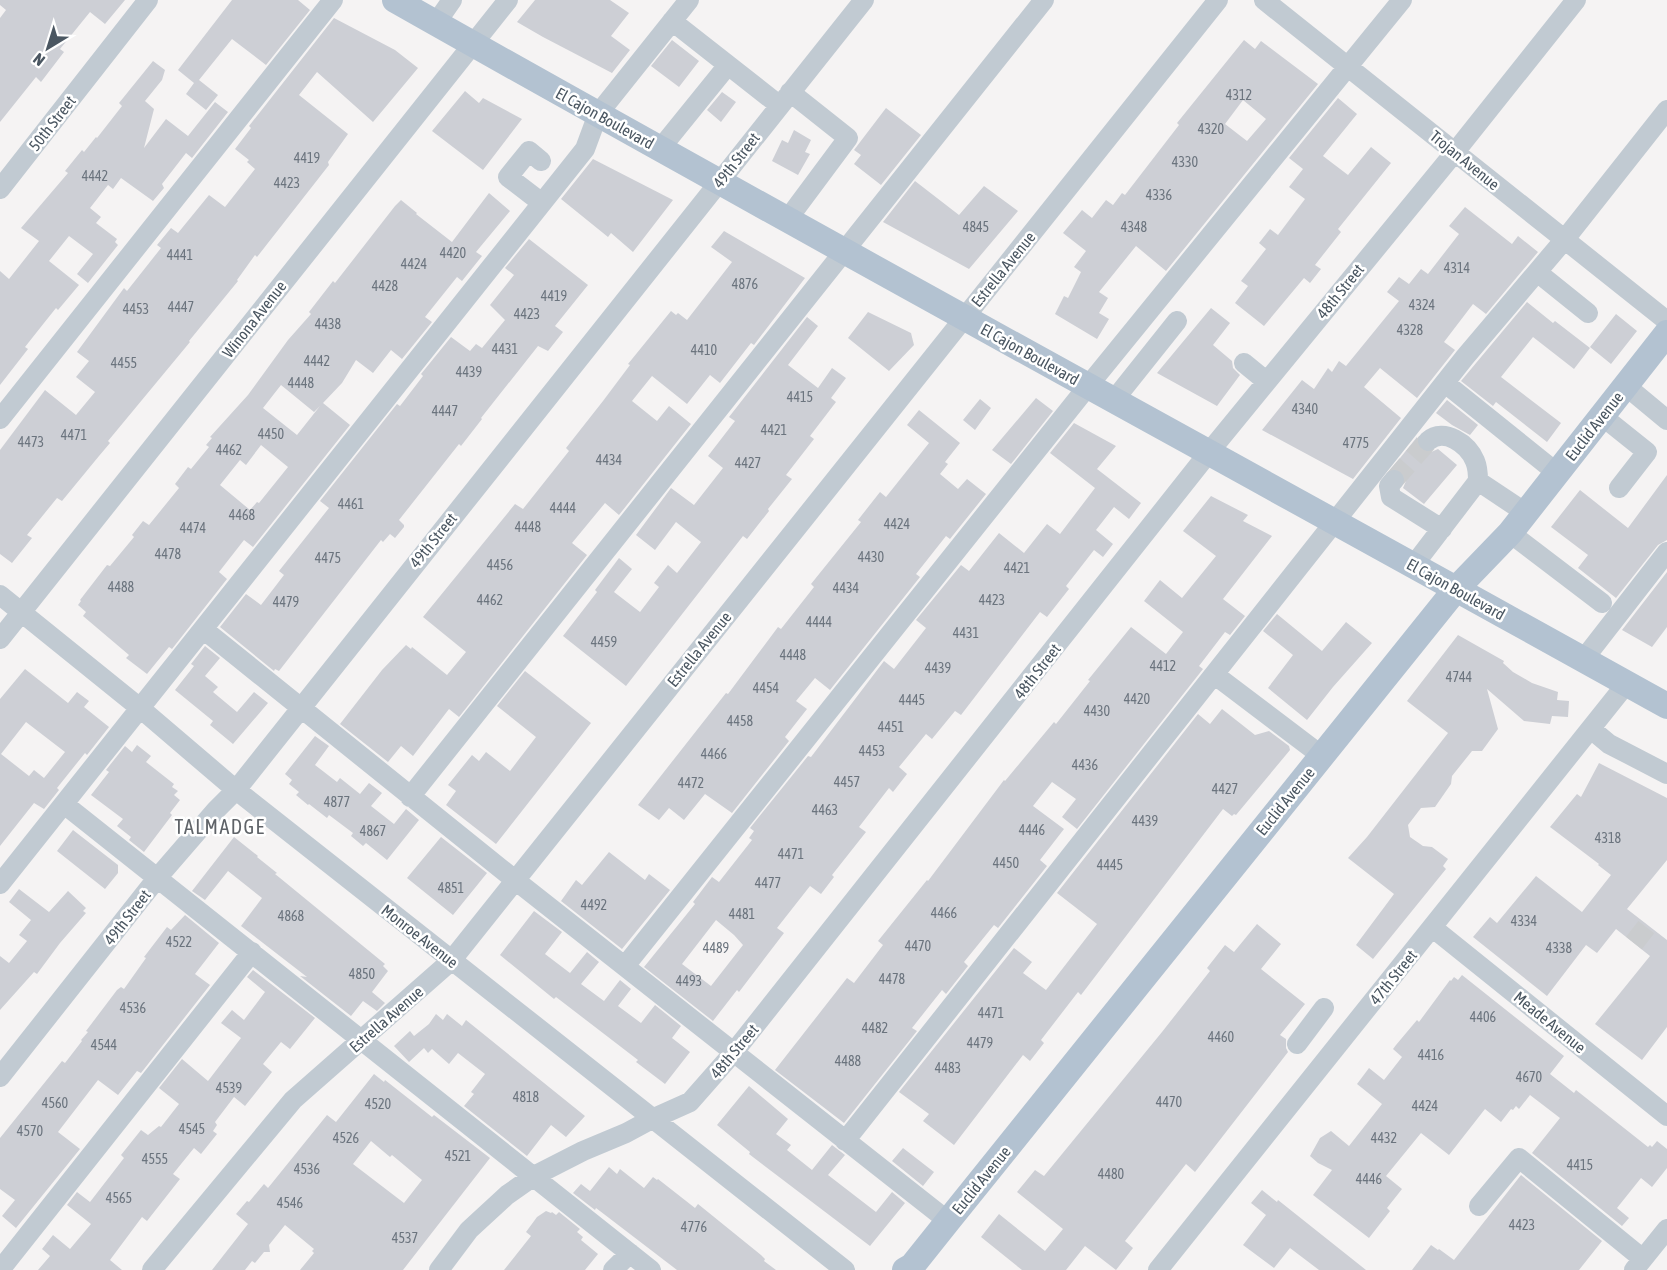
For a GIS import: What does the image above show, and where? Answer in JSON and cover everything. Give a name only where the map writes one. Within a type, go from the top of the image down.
[{"type":"main road","name":"El Cajon Boulevard","points":[[395,0],[843,252],[1210,451],[1667,706]]},
{"type":"main road","name":"Euclid Avenue","points":[[905,1270],[912,1266],[1456,590],[1518,523],[1667,333]]},
{"type":"street","name":"50th Street","points":[[0,189],[148,0]]},
{"type":"street","points":[[0,419],[333,0]]},
{"type":"street","points":[[436,23],[452,0]]},
{"type":"street","name":"Winona Avenue","points":[[0,639],[506,0]]},
{"type":"street","points":[[0,884],[585,149],[598,114],[688,0]]},
{"type":"street","name":"49th Street","points":[[0,1077],[158,877],[236,790],[864,0]]},
{"type":"street","points":[[410,797],[1044,0]]},
{"type":"street","name":"Estrella Avenue","points":[[152,1270],[293,1100],[452,961],[514,880],[1218,0]]},
{"type":"street","name":"Trojan Avenue","points":[[1264,0],[1667,321]]},
{"type":"street","points":[[625,966],[1088,386],[1402,0]]},
{"type":"street","name":"48th Street","points":[[439,1270],[469,1230],[507,1195],[534,1176],[690,1102],[734,1052],[1266,381],[1455,152],[1576,0]]},
{"type":"street","points":[[672,21],[728,64],[848,138],[787,220]]},
{"type":"street","points":[[660,149],[728,64]]},
{"type":"street","points":[[845,1141],[1445,383],[1667,110]]},
{"type":"street","points":[[541,161],[529,150],[508,177],[542,203]]},
{"type":"street","points":[[1537,272],[1588,313]]},
{"type":"street","points":[[1114,400],[1177,321]]},
{"type":"street","points":[[1244,363],[1266,381]]},
{"type":"street","points":[[1445,383],[1557,473]]},
{"type":"street","points":[[1626,386],[1667,420]]},
{"type":"street","points":[[1602,416],[1647,452],[1619,488]]},
{"type":"street","points":[[1428,441],[1441,434],[1459,442],[1476,462],[1478,481],[1518,523],[1602,603]]},
{"type":"street","points":[[1394,480],[1389,486],[1391,497],[1442,529]]},
{"type":"street","points":[[1413,566],[1478,481]]},
{"type":"street","points":[[1583,660],[1667,552]]},
{"type":"street","name":"Monroe Avenue","points":[[0,595],[141,708],[236,790],[845,1270]]},
{"type":"street","points":[[203,629],[514,880],[948,1221]]},
{"type":"street","points":[[1215,675],[1322,756]]},
{"type":"street","name":"47th Street","points":[[1158,1270],[1627,683]]},
{"type":"street","points":[[1591,729],[1610,744],[1667,774]]},
{"type":"street","points":[[64,804],[651,1270]]},
{"type":"street","name":"Meade Avenue","points":[[1433,928],[1667,1116]]},
{"type":"street","points":[[0,1270],[252,952]]},
{"type":"street","points":[[1297,1044],[1324,1008]]},
{"type":"street","points":[[1479,1206],[1519,1158],[1639,1264],[1667,1229]]},
{"type":"street","points":[[613,1270],[630,1253]]},
{"type":"building","points":[[0,0],[125,0],[105,24],[90,12],[60,49],[64,52],[41,82],[36,77],[0,122],[0,18],[6,10],[0,5]]},
{"type":"building","points":[[232,0],[298,0],[310,10],[266,65],[232,39],[199,80],[218,95],[206,110],[186,94],[194,83],[178,70]]},
{"type":"building","points":[[535,0],[610,0],[629,13],[611,36],[630,50],[612,73],[543,37],[517,22]]},
{"type":"building","points":[[334,18],[395,50],[418,68],[373,122],[317,72],[299,95],[348,134],[328,162],[329,165],[257,257],[255,255],[238,281],[190,342],[108,441],[110,443],[62,501],[57,498],[27,535],[32,538],[12,563],[0,554],[0,450],[45,390],[76,415],[95,392],[76,377],[89,361],[77,352],[124,288],[127,291],[161,248],[157,245],[171,228],[178,233],[209,195],[225,207],[255,169],[247,162],[249,160],[235,149],[251,128],[249,126]]},
{"type":"building","points":[[672,40],[699,61],[679,87],[651,66]]},
{"type":"building","points":[[1244,40],[1255,49],[1261,41],[1318,84],[1166,271],[1136,246],[1099,292],[1108,298],[1099,313],[1109,319],[1097,339],[1055,314],[1064,296],[1068,298],[1081,272],[1074,267],[1086,251],[1063,233],[1082,210],[1092,218],[1106,200],[1113,205],[1122,193],[1125,195],[1179,125],[1177,123]],"holes":[[[1243,100],[1266,119],[1247,141],[1225,124]]]},
{"type":"building","points":[[153,61],[165,70],[162,80],[145,101],[154,109],[144,148],[166,119],[188,136],[215,102],[228,112],[192,158],[186,153],[162,184],[164,188],[153,201],[121,178],[113,189],[108,185],[90,208],[101,217],[96,223],[117,239],[115,242],[118,245],[88,283],[77,274],[93,254],[69,236],[49,261],[79,285],[58,310],[56,308],[25,347],[28,349],[0,385],[0,271],[9,279],[39,241],[21,228],[68,173],[65,171],[82,150],[84,152],[97,138],[122,106],[119,103]]},
{"type":"building","points":[[465,91],[479,103],[483,98],[522,119],[483,170],[432,131]]},
{"type":"building","points":[[722,92],[736,102],[721,122],[707,110]]},
{"type":"building","points":[[1338,98],[1357,114],[1323,156],[1348,175],[1371,147],[1391,163],[1338,229],[1341,232],[1315,265],[1321,269],[1310,283],[1304,278],[1264,326],[1235,303],[1248,286],[1241,281],[1266,249],[1259,243],[1270,229],[1278,235],[1305,199],[1289,187],[1303,169],[1289,158]]},
{"type":"building","points":[[886,108],[921,135],[881,185],[854,164],[861,155],[854,150]]},
{"type":"building","points":[[794,130],[811,140],[805,152],[810,154],[798,175],[772,161],[782,140],[788,143]]},
{"type":"building","points":[[593,159],[673,200],[633,252],[611,233],[608,237],[561,199]]},
{"type":"building","points":[[915,181],[959,215],[984,186],[1018,211],[969,269],[883,222]]},
{"type":"building","points":[[489,193],[510,211],[476,252],[482,256],[462,281],[457,277],[425,317],[432,322],[402,359],[391,350],[373,373],[356,360],[342,383],[323,403],[350,425],[253,547],[244,540],[219,572],[227,579],[172,649],[169,647],[147,674],[126,658],[129,655],[83,616],[86,612],[78,605],[80,600],[107,565],[110,566],[134,537],[132,535],[143,521],[149,525],[179,488],[175,484],[188,467],[191,469],[209,447],[206,445],[212,438],[210,437],[248,395],[288,340],[311,314],[309,312],[333,281],[335,283],[401,200],[452,242]],"holes":[[[281,385],[314,412],[320,406],[297,435],[263,408]],[[261,445],[288,467],[259,503],[257,502],[250,510],[220,485],[240,460],[246,465]]]},
{"type":"building","points":[[1465,207],[1512,244],[1518,236],[1538,252],[1486,314],[1473,304],[1444,342],[1455,350],[1417,398],[1380,368],[1364,387],[1401,418],[1353,479],[1262,430],[1302,380],[1314,389],[1328,368],[1332,372],[1339,361],[1346,366],[1399,301],[1387,292],[1399,277],[1409,284],[1421,269],[1428,274],[1459,234],[1449,226]]},
{"type":"building","points":[[724,231],[805,278],[754,345],[751,343],[720,383],[710,375],[687,404],[652,376],[632,401],[657,421],[669,406],[691,424],[619,515],[605,503],[572,543],[587,555],[459,717],[449,709],[413,756],[401,746],[388,762],[340,724],[382,670],[406,645],[411,649],[412,647],[447,675],[466,652],[423,617],[515,504],[523,509],[569,451],[566,448],[630,365],[628,364],[671,311],[687,320],[732,262],[711,247]]},
{"type":"building","points":[[529,239],[588,285],[555,326],[563,332],[548,351],[538,346],[461,446],[459,444],[399,520],[404,527],[395,538],[390,534],[383,542],[381,540],[279,671],[275,669],[274,671],[220,627],[246,594],[261,605],[284,575],[279,571],[329,508],[320,501],[397,404],[400,406],[423,376],[421,374],[451,337],[470,351],[476,344],[482,348],[505,320],[490,305],[514,275],[505,268]]},
{"type":"building","points":[[1527,302],[1590,348],[1574,369],[1533,337],[1501,377],[1561,423],[1547,442],[1496,402],[1493,406],[1461,381]]},
{"type":"building","points":[[1211,308],[1230,323],[1213,345],[1232,361],[1233,368],[1240,375],[1217,406],[1157,373]]},
{"type":"building","points":[[868,312],[911,333],[914,345],[889,371],[848,338]]},
{"type":"building","points":[[1616,314],[1637,331],[1611,364],[1590,347]]},
{"type":"building","points":[[807,317],[818,326],[788,365],[818,388],[832,368],[846,378],[831,398],[836,402],[810,436],[814,439],[786,475],[792,479],[768,509],[769,511],[747,539],[743,536],[626,686],[563,636],[597,592],[595,590],[619,558],[632,569],[614,592],[640,612],[659,587],[654,583],[668,565],[677,573],[701,542],[676,522],[655,550],[636,535],[671,488],[694,505],[723,468],[708,456],[735,421],[729,417]]},
{"type":"building","points":[[1036,398],[1053,411],[1011,464],[992,450]]},
{"type":"building","points":[[980,399],[991,408],[975,430],[963,420]]},
{"type":"building","points":[[1447,400],[1478,425],[1470,435],[1436,413]]},
{"type":"building","points":[[919,410],[960,443],[945,462],[948,464],[940,474],[958,489],[967,479],[986,494],[950,539],[946,536],[916,574],[920,577],[830,690],[815,678],[796,701],[807,709],[785,737],[789,741],[732,813],[705,794],[684,820],[669,808],[659,820],[638,805],[726,693],[728,694],[778,627],[781,629],[814,587],[811,584],[861,522],[858,520],[880,492],[886,497],[929,443],[907,425]]},
{"type":"building","points":[[1074,423],[1116,446],[1097,469],[1141,503],[1129,519],[1114,507],[1096,530],[1113,544],[1103,557],[1094,550],[1066,586],[1069,589],[1047,617],[1040,612],[961,715],[955,711],[932,739],[926,734],[899,767],[907,774],[893,792],[889,788],[859,827],[866,832],[832,875],[834,877],[821,894],[810,886],[777,928],[784,933],[739,992],[737,990],[713,1021],[644,967],[695,904],[693,902],[712,877],[719,882],[752,840],[749,838],[754,831],[750,828],[808,756],[811,757],[884,661],[894,669],[926,628],[916,620],[961,565],[969,571],[999,533],[1024,553],[1047,524],[1060,534],[1095,488],[1050,453]],"holes":[[[716,920],[743,945],[711,986],[682,964]]]},
{"type":"building","points":[[1417,437],[1418,447],[1422,451],[1429,453],[1438,449],[1457,465],[1424,504],[1403,488],[1406,481],[1402,471],[1392,468]]},
{"type":"building","points":[[1667,475],[1667,540],[1658,545],[1616,598],[1578,568],[1588,555],[1551,527],[1580,490],[1628,528]]},
{"type":"building","points":[[1211,496],[1248,515],[1243,521],[1272,536],[1223,599],[1245,616],[1230,635],[1225,632],[1199,666],[1203,669],[1077,829],[1062,817],[1076,799],[1052,782],[1033,806],[1064,829],[1040,860],[1047,866],[998,928],[994,925],[964,962],[968,966],[946,994],[942,990],[912,1028],[917,1031],[844,1123],[775,1070],[847,978],[854,983],[883,945],[878,941],[928,881],[1004,780],[1054,722],[1056,724],[1131,627],[1166,654],[1183,632],[1144,601],[1160,580],[1182,598],[1216,556],[1183,531]]},
{"type":"building","points":[[1667,572],[1667,627],[1652,647],[1622,630]]},
{"type":"building","points":[[1277,614],[1322,651],[1346,622],[1372,643],[1307,720],[1268,688],[1293,655],[1263,631]]},
{"type":"building","points":[[1458,635],[1504,661],[1503,663],[1513,672],[1532,683],[1558,692],[1557,700],[1569,701],[1568,717],[1552,716],[1550,724],[1524,721],[1487,689],[1498,729],[1482,751],[1472,751],[1452,776],[1451,784],[1435,807],[1421,808],[1408,825],[1410,837],[1423,846],[1432,847],[1448,859],[1443,866],[1446,869],[1373,959],[1356,945],[1394,894],[1348,858],[1448,733],[1407,701]]},
{"type":"building","points":[[205,646],[220,658],[205,676],[218,687],[213,692],[237,712],[254,692],[268,703],[233,744],[210,725],[213,721],[175,690],[194,666],[191,664]]},
{"type":"building","points":[[25,669],[68,703],[77,692],[89,701],[84,707],[109,727],[57,788],[59,790],[44,809],[34,803],[0,846],[0,699]],"holes":[[[26,722],[65,752],[44,778],[34,770],[29,776],[1,754]]]},
{"type":"building","points":[[525,671],[591,723],[496,844],[446,805],[456,791],[448,785],[472,755],[479,761],[486,752],[510,771],[536,737],[497,706]]},
{"type":"building","points":[[1222,709],[1255,735],[1269,731],[1289,746],[1290,750],[1236,815],[1232,816],[1223,809],[1081,995],[1078,992],[1041,1040],[1044,1043],[1030,1061],[1023,1055],[954,1145],[923,1121],[929,1114],[899,1092],[1014,948],[1032,962],[1023,973],[1046,990],[1097,924],[1057,893],[1198,714],[1210,724]]},
{"type":"building","points":[[315,736],[329,746],[315,765],[337,782],[340,778],[360,794],[369,783],[382,793],[371,806],[394,824],[406,809],[419,820],[387,860],[366,843],[363,846],[351,836],[353,833],[329,815],[327,818],[308,805],[296,795],[299,792],[289,784],[292,780],[285,774]]},
{"type":"building","points":[[137,745],[151,756],[146,762],[174,784],[172,787],[178,791],[174,795],[180,800],[170,813],[172,815],[144,852],[117,826],[123,819],[91,795],[109,772],[106,770],[125,746],[132,752]]},
{"type":"building","points":[[1599,763],[1667,798],[1667,860],[1627,909],[1667,940],[1667,1027],[1642,1060],[1595,1024],[1650,956],[1616,929],[1597,953],[1586,945],[1547,996],[1473,937],[1490,917],[1497,923],[1536,876],[1582,912],[1611,875],[1550,827],[1577,794],[1581,797]]},
{"type":"building","points":[[73,830],[118,865],[118,873],[105,889],[57,851]]},
{"type":"building","points":[[234,837],[277,873],[275,874],[385,964],[383,966],[388,971],[372,992],[385,1003],[377,1011],[363,1001],[351,1016],[300,976],[307,977],[241,926],[262,898],[228,871],[205,900],[192,891]]},
{"type":"building","points":[[441,837],[487,873],[453,915],[407,878]]},
{"type":"building","points":[[609,852],[645,880],[649,874],[670,890],[622,949],[561,901],[576,880],[582,885]]},
{"type":"building","points":[[19,889],[49,912],[68,891],[86,908],[83,911],[86,913],[37,974],[34,972],[0,1010],[0,956],[9,963],[27,941],[19,935],[31,920],[9,902]]},
{"type":"building","points":[[534,911],[562,932],[545,954],[570,973],[587,952],[599,962],[581,984],[604,1001],[620,980],[631,989],[618,1006],[641,1023],[655,1005],[681,1026],[672,1038],[690,1052],[665,1084],[636,1062],[638,1060],[556,997],[554,999],[500,955]]},
{"type":"building","points":[[185,915],[219,943],[195,974],[210,985],[141,1073],[137,1071],[118,1095],[98,1080],[58,1132],[80,1149],[16,1228],[2,1216],[15,1200],[0,1189],[0,1138],[62,1061],[65,1063],[117,990],[121,987],[124,989],[146,958],[144,957],[167,927],[171,930]]},
{"type":"building","points":[[1257,924],[1281,944],[1261,969],[1305,1004],[1280,1035],[1286,1039],[1288,1052],[1195,1172],[1186,1164],[1125,1241],[1133,1248],[1116,1270],[1085,1246],[1066,1270],[1022,1270],[981,1237],[999,1214],[1045,1251],[1063,1229],[1017,1192],[1035,1170],[1044,1176],[1210,971],[1207,968],[1225,945],[1234,952]]},
{"type":"building","points":[[253,970],[315,1018],[290,1049],[281,1042],[263,1064],[272,1072],[245,1106],[234,1097],[215,1122],[217,1125],[213,1131],[217,1134],[201,1154],[194,1148],[173,1174],[180,1179],[147,1221],[142,1217],[110,1260],[122,1270],[38,1270],[50,1256],[42,1249],[53,1235],[70,1249],[91,1224],[67,1205],[77,1192],[90,1202],[124,1158],[121,1155],[141,1130],[148,1135],[159,1126],[161,1127],[179,1104],[159,1088],[182,1059],[208,1081],[241,1038],[221,1023],[232,1010],[244,1020],[265,992],[247,977]]},
{"type":"building","points":[[1462,975],[1564,1056],[1550,1074],[1574,1093],[1576,1090],[1648,1147],[1650,1145],[1652,1147],[1657,1141],[1667,1149],[1667,1168],[1652,1187],[1641,1178],[1617,1208],[1629,1218],[1622,1226],[1532,1153],[1560,1118],[1530,1095],[1519,1109],[1516,1106],[1513,1110],[1511,1109],[1501,1122],[1485,1109],[1449,1155],[1421,1133],[1386,1176],[1402,1189],[1387,1208],[1390,1211],[1369,1238],[1313,1195],[1332,1170],[1310,1156],[1320,1138],[1331,1131],[1349,1146],[1382,1104],[1357,1084],[1369,1068],[1384,1080],[1402,1057],[1393,1049],[1417,1020],[1419,1022],[1450,980],[1454,977],[1458,980]]},
{"type":"building","points":[[436,1014],[443,1020],[447,1014],[462,1026],[466,1020],[585,1116],[566,1137],[551,1125],[527,1156],[464,1106],[474,1094],[471,1092],[485,1074],[458,1053],[449,1064],[432,1049],[428,1053],[424,1048],[409,1062],[394,1046],[410,1031],[414,1036],[429,1024]]},
{"type":"building","points":[[374,1074],[432,1117],[434,1115],[490,1158],[403,1270],[300,1270],[314,1253],[312,1251],[314,1249],[285,1225],[269,1245],[270,1252],[264,1252],[245,1270],[212,1270],[248,1224],[236,1214],[264,1184],[268,1188],[327,1115],[336,1122]],"holes":[[[371,1141],[390,1157],[392,1155],[422,1180],[404,1203],[353,1164]]]},
{"type":"building","points":[[749,1086],[788,1119],[776,1134],[791,1145],[787,1150],[812,1170],[832,1145],[845,1155],[828,1175],[876,1212],[892,1192],[905,1203],[870,1246],[749,1154],[750,1152],[717,1125]]},
{"type":"building","points":[[903,1148],[934,1172],[923,1186],[892,1161]]},
{"type":"building","points":[[609,1167],[617,1174],[620,1169],[644,1188],[653,1177],[658,1179],[695,1208],[698,1204],[776,1270],[677,1270],[573,1193],[581,1184],[590,1191]]},
{"type":"building","points":[[1521,1175],[1602,1241],[1579,1270],[1412,1270],[1431,1245],[1454,1260]]},
{"type":"building","points":[[1262,1190],[1277,1202],[1278,1200],[1366,1270],[1319,1270],[1290,1248],[1274,1268],[1243,1245],[1266,1215],[1251,1203]]},
{"type":"building","points":[[546,1211],[556,1215],[559,1212],[580,1229],[577,1232],[583,1237],[581,1240],[598,1254],[585,1270],[504,1270],[531,1236],[526,1232],[537,1217]]},
{"type":"tunnel","points":[[1394,480],[1428,441]]},
{"type":"tunnel","points":[[1634,943],[1648,925]]},
{"type":"district","name":"TALMADGE","points":[[220,827]]}]
